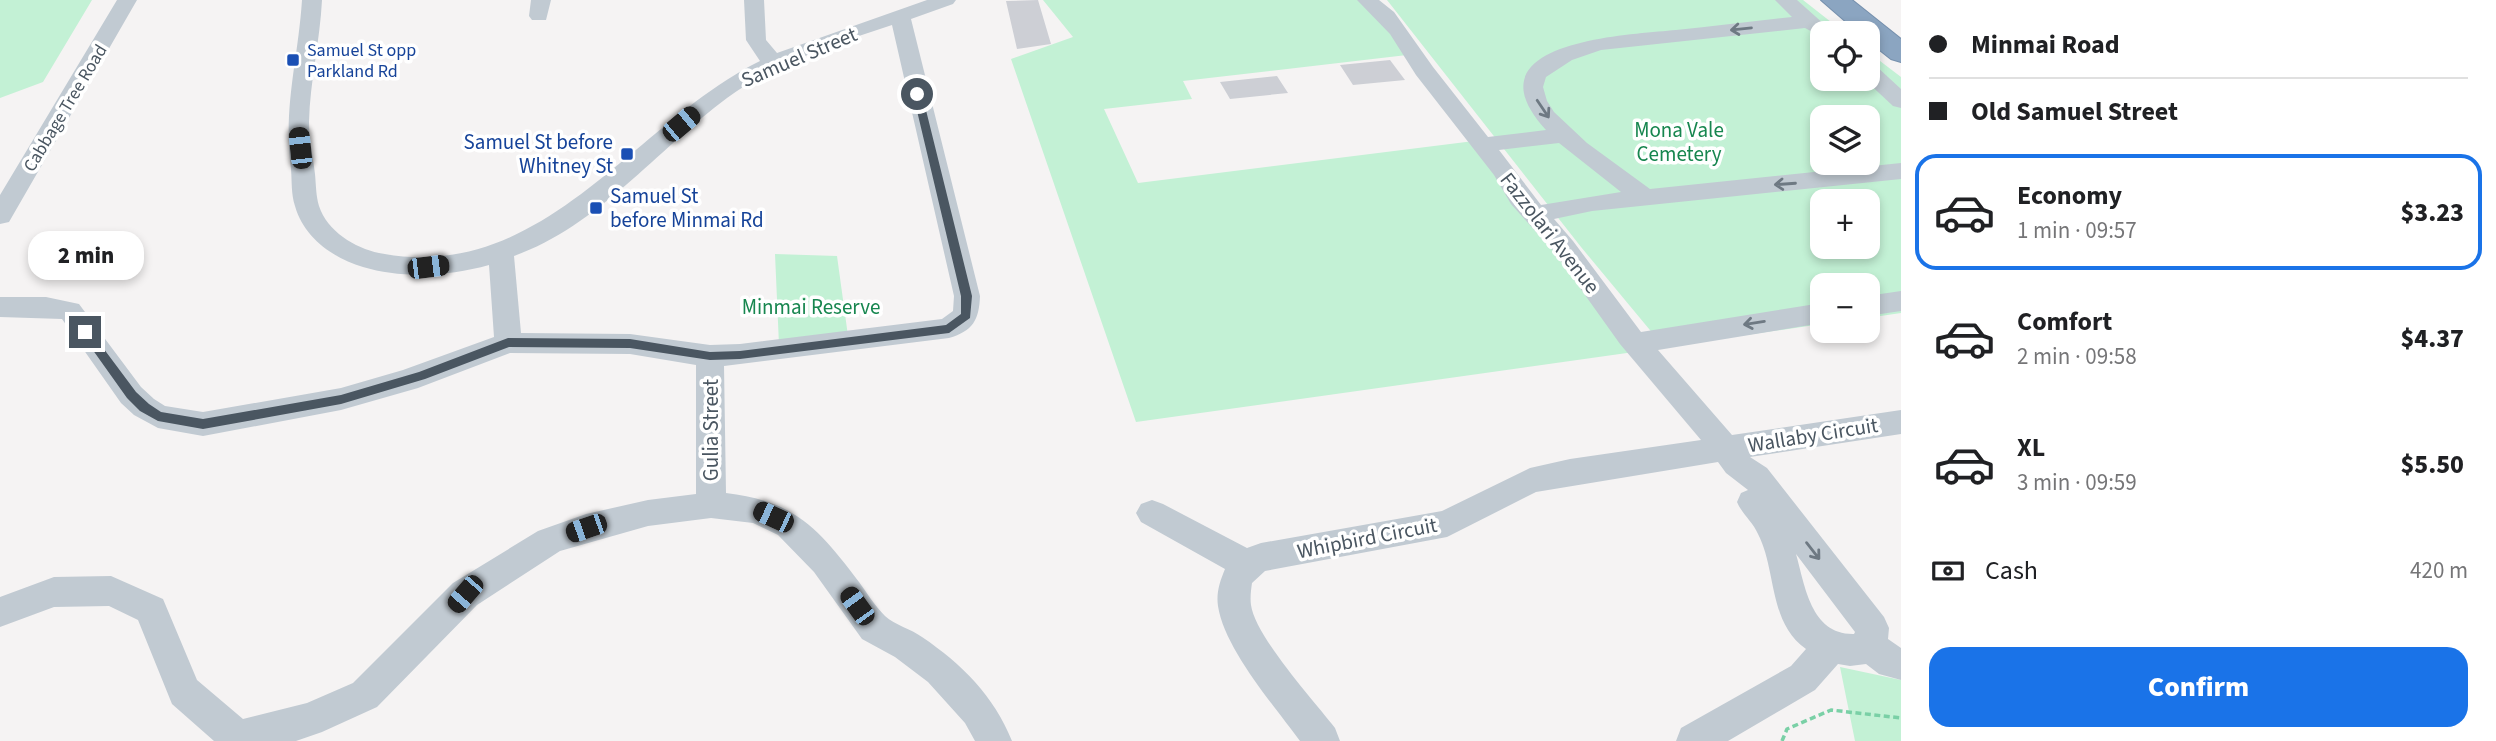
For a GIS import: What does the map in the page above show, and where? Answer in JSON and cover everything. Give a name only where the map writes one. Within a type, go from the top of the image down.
[{"type":"highway","points":[[1835,0],[1901,53]]},
{"type":"highway","points":[[1862,0],[1901,30]]},
{"type":"street","name":"Cabbage Tree Road","points":[[0,216],[127,0]]},
{"type":"street","name":"Samuel Street","points":[[312,0],[298,123],[308,210],[317,225],[341,249],[373,262],[428,267],[469,262],[500,253],[551,229],[723,91],[773,63],[946,0]]},
{"type":"street","points":[[754,0],[755,40],[773,63]]},
{"type":"street","name":"Fazzolari Avenue","points":[[1367,0],[1387,16],[1424,70],[1535,215],[1564,247],[1635,343],[1731,456],[1756,477],[1872,628],[1870,646]]},
{"type":"street","points":[[1784,0],[1810,23]]},
{"type":"street","points":[[0,307],[46,307],[69,311],[131,395],[144,407],[158,416],[203,424],[341,399],[408,380],[508,343],[630,344],[710,356],[740,355],[949,328],[966,315],[967,296],[900,17]]},
{"type":"street","points":[[1645,197],[1577,149],[1540,107],[1532,88],[1542,69],[1573,51],[1611,43],[1810,28]]},
{"type":"street","points":[[1880,82],[1901,101]]},
{"type":"street","points":[[1482,145],[1563,135]]},
{"type":"street","points":[[1535,215],[1592,203],[1901,171]]},
{"type":"street","points":[[500,253],[508,343]]},
{"type":"street","points":[[1880,304],[1901,301]]},
{"type":"street","points":[[1635,343],[1810,315]]},
{"type":"street","name":"Gulia Street","points":[[710,356],[711,505]]},
{"type":"street","name":"Wallaby Circuit","points":[[1731,456],[1901,422]]},
{"type":"street","name":"Fazzolari Avenue","points":[[1731,456],[1734,478],[1774,531],[1793,610],[1815,638],[1832,646]]},
{"type":"street","name":"Whipbird Circuit","points":[[1245,565],[1261,557],[1447,523],[1530,481],[1570,472],[1731,456]]},
{"type":"street","points":[[0,612],[54,592],[99,591],[111,591],[151,610],[184,692],[238,738],[309,720],[365,695],[439,624],[465,594],[549,541],[586,528],[648,513],[711,505],[757,510],[789,525],[825,562],[874,628],[907,646],[940,670],[978,711],[994,741]]},
{"type":"street","points":[[1152,513],[1228,553],[1245,565],[1237,579],[1234,607],[1253,647],[1322,741]]},
{"type":"street","points":[[1694,741],[1803,678],[1832,646],[1854,653],[1870,646],[1891,662],[1901,664]]},
{"type":"path","points":[[1782,741],[1787,729],[1831,709],[1901,718]]},
{"type":"green space","points":[[0,0],[92,0],[43,82],[0,98]]},
{"type":"green space","points":[[1043,0],[1359,0],[1380,18],[1407,55],[1183,81],[1192,99],[1104,109],[1138,183],[1474,141],[1634,352],[1136,422],[1011,59],[1073,37]]},
{"type":"green space","name":"Mona Vale Cemetery","points":[[1387,0],[1803,0],[1830,21],[1810,21],[1810,91],[1880,91],[1880,61],[1901,77],[1901,313],[1880,316],[1880,273],[1810,273],[1810,326],[1664,347],[1581,247]]},
{"type":"green space","name":"Minmai Reserve","points":[[775,254],[837,256],[848,336],[779,345]]},
{"type":"green space","points":[[1840,667],[1901,680],[1901,741],[1855,741]]},
{"type":"building","points":[[1038,0],[1051,44],[1017,49],[1006,1]]},
{"type":"building","points":[[1390,60],[1405,80],[1353,85],[1340,65]]},
{"type":"building","points":[[1277,76],[1288,93],[1230,99],[1220,82]]},
{"type":"place","name":"Samuel St opp Parkland Rd","points":[[293,60]]},
{"type":"place","name":"Samuel St before Whitney St","points":[[627,154]]},
{"type":"place","name":"Samuel St before Minmai Rd","points":[[596,208]]},
{"type":"route","points":[[85,332],[131,395],[144,407],[158,416],[203,424],[341,399],[421,376],[508,343],[630,344],[710,356],[740,355],[949,328],[966,315],[967,296],[917,94]]}]
